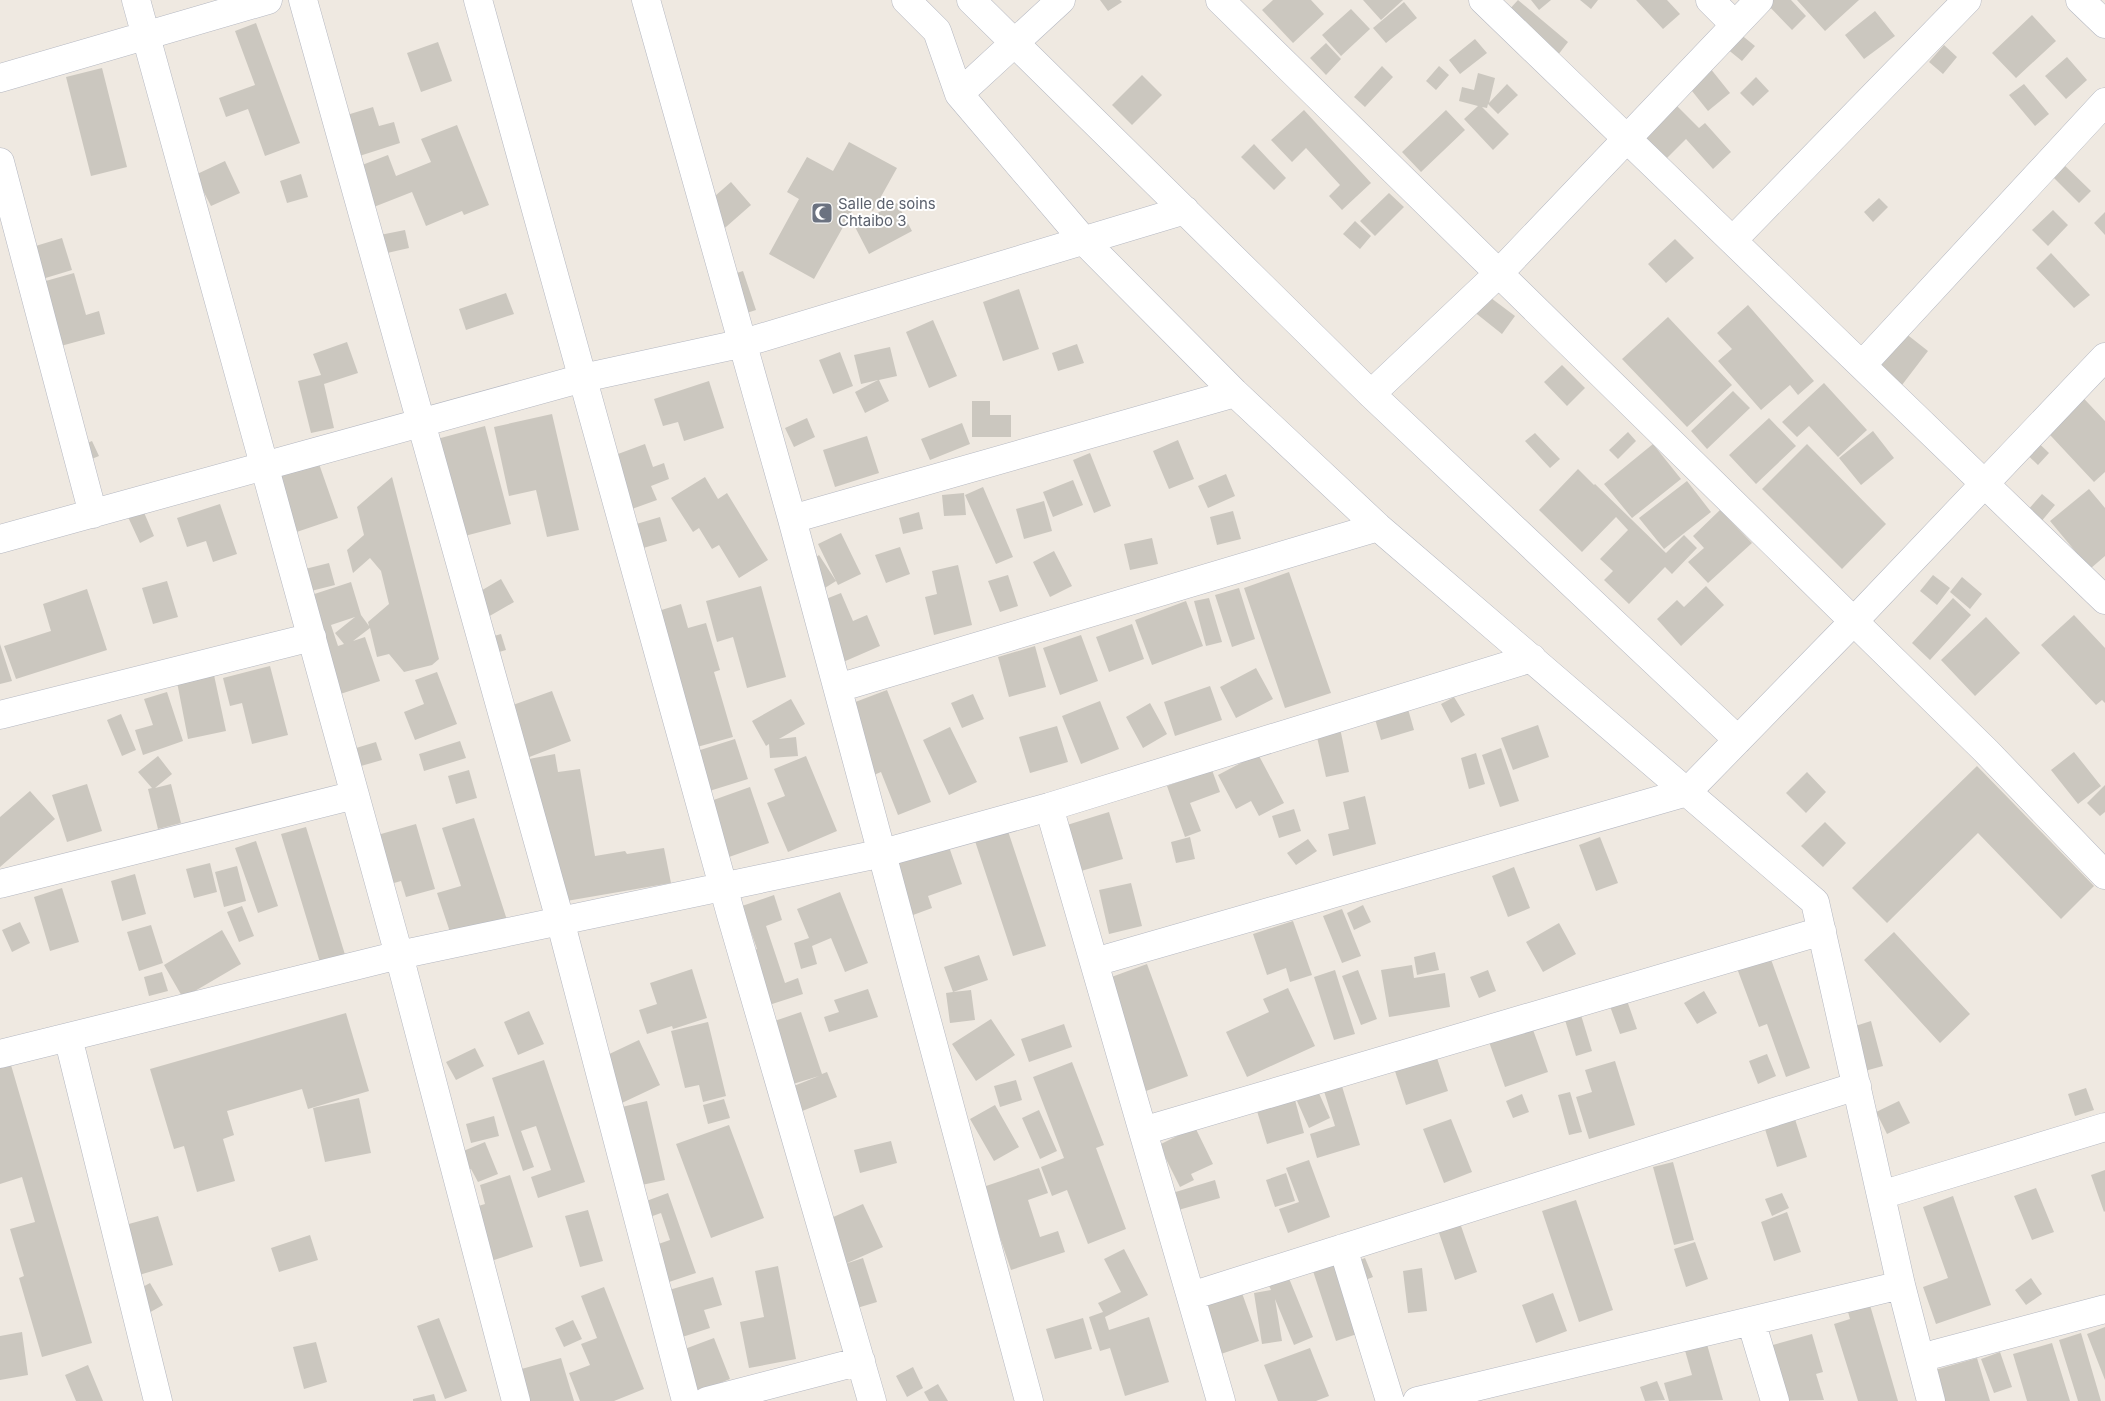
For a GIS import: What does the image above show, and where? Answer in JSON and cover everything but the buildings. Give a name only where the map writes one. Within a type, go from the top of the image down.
[{"type":"street","points":[[136,0],[399,955],[516,1401]]},
{"type":"street","points":[[0,78],[268,0]]},
{"type":"street","points":[[303,0],[560,920],[686,1401]]},
{"type":"street","points":[[478,0],[723,886],[872,1401]]},
{"type":"street","points":[[646,0],[792,518],[1029,1401]]},
{"type":"street","points":[[906,0],[937,31],[959,94],[1085,242],[1235,393],[1378,527],[1815,902],[1901,1285],[1931,1401]]},
{"type":"street","points":[[971,0],[1371,394],[1738,740]]},
{"type":"street","points":[[959,94],[1061,0]]},
{"type":"street","points":[[1220,0],[1986,751],[2105,875]]},
{"type":"street","points":[[1483,0],[1986,483],[2105,600]]},
{"type":"street","points":[[1710,0],[1735,25]]},
{"type":"street","points":[[1371,394],[1498,273],[1759,0]]},
{"type":"street","points":[[1733,240],[1967,0]]},
{"type":"street","points":[[2080,0],[2105,24]]},
{"type":"street","points":[[1862,365],[2105,102]]},
{"type":"street","points":[[0,162],[93,514]]},
{"type":"street","points":[[0,539],[583,378],[744,343],[1085,242],[1185,210]]},
{"type":"street","points":[[1095,962],[1687,792],[1854,621],[2105,357]]},
{"type":"street","points":[[792,518],[1235,393]]},
{"type":"street","points":[[838,688],[1378,527]]},
{"type":"street","points":[[0,715],[312,637]]},
{"type":"street","points":[[0,1054],[399,955],[883,853],[1050,806],[1532,658]]},
{"type":"street","points":[[0,884],[355,795]]},
{"type":"street","points":[[1050,806],[1222,1401]]},
{"type":"street","points":[[1143,1131],[1822,931]]},
{"type":"street","points":[[68,1037],[158,1401]]},
{"type":"street","points":[[1191,1296],[1857,1086]]},
{"type":"street","points":[[1881,1195],[2105,1127]]},
{"type":"street","points":[[1343,1248],[1390,1401]]},
{"type":"street","points":[[1417,1401],[1901,1285]]},
{"type":"street","points":[[1920,1358],[2105,1309]]},
{"type":"street","points":[[1751,1321],[1775,1401]]},
{"type":"street","points":[[707,1401],[861,1361]]},
{"type":"place","name":"Salle de soins Chtaibo 3","points":[[822,213]]}]
